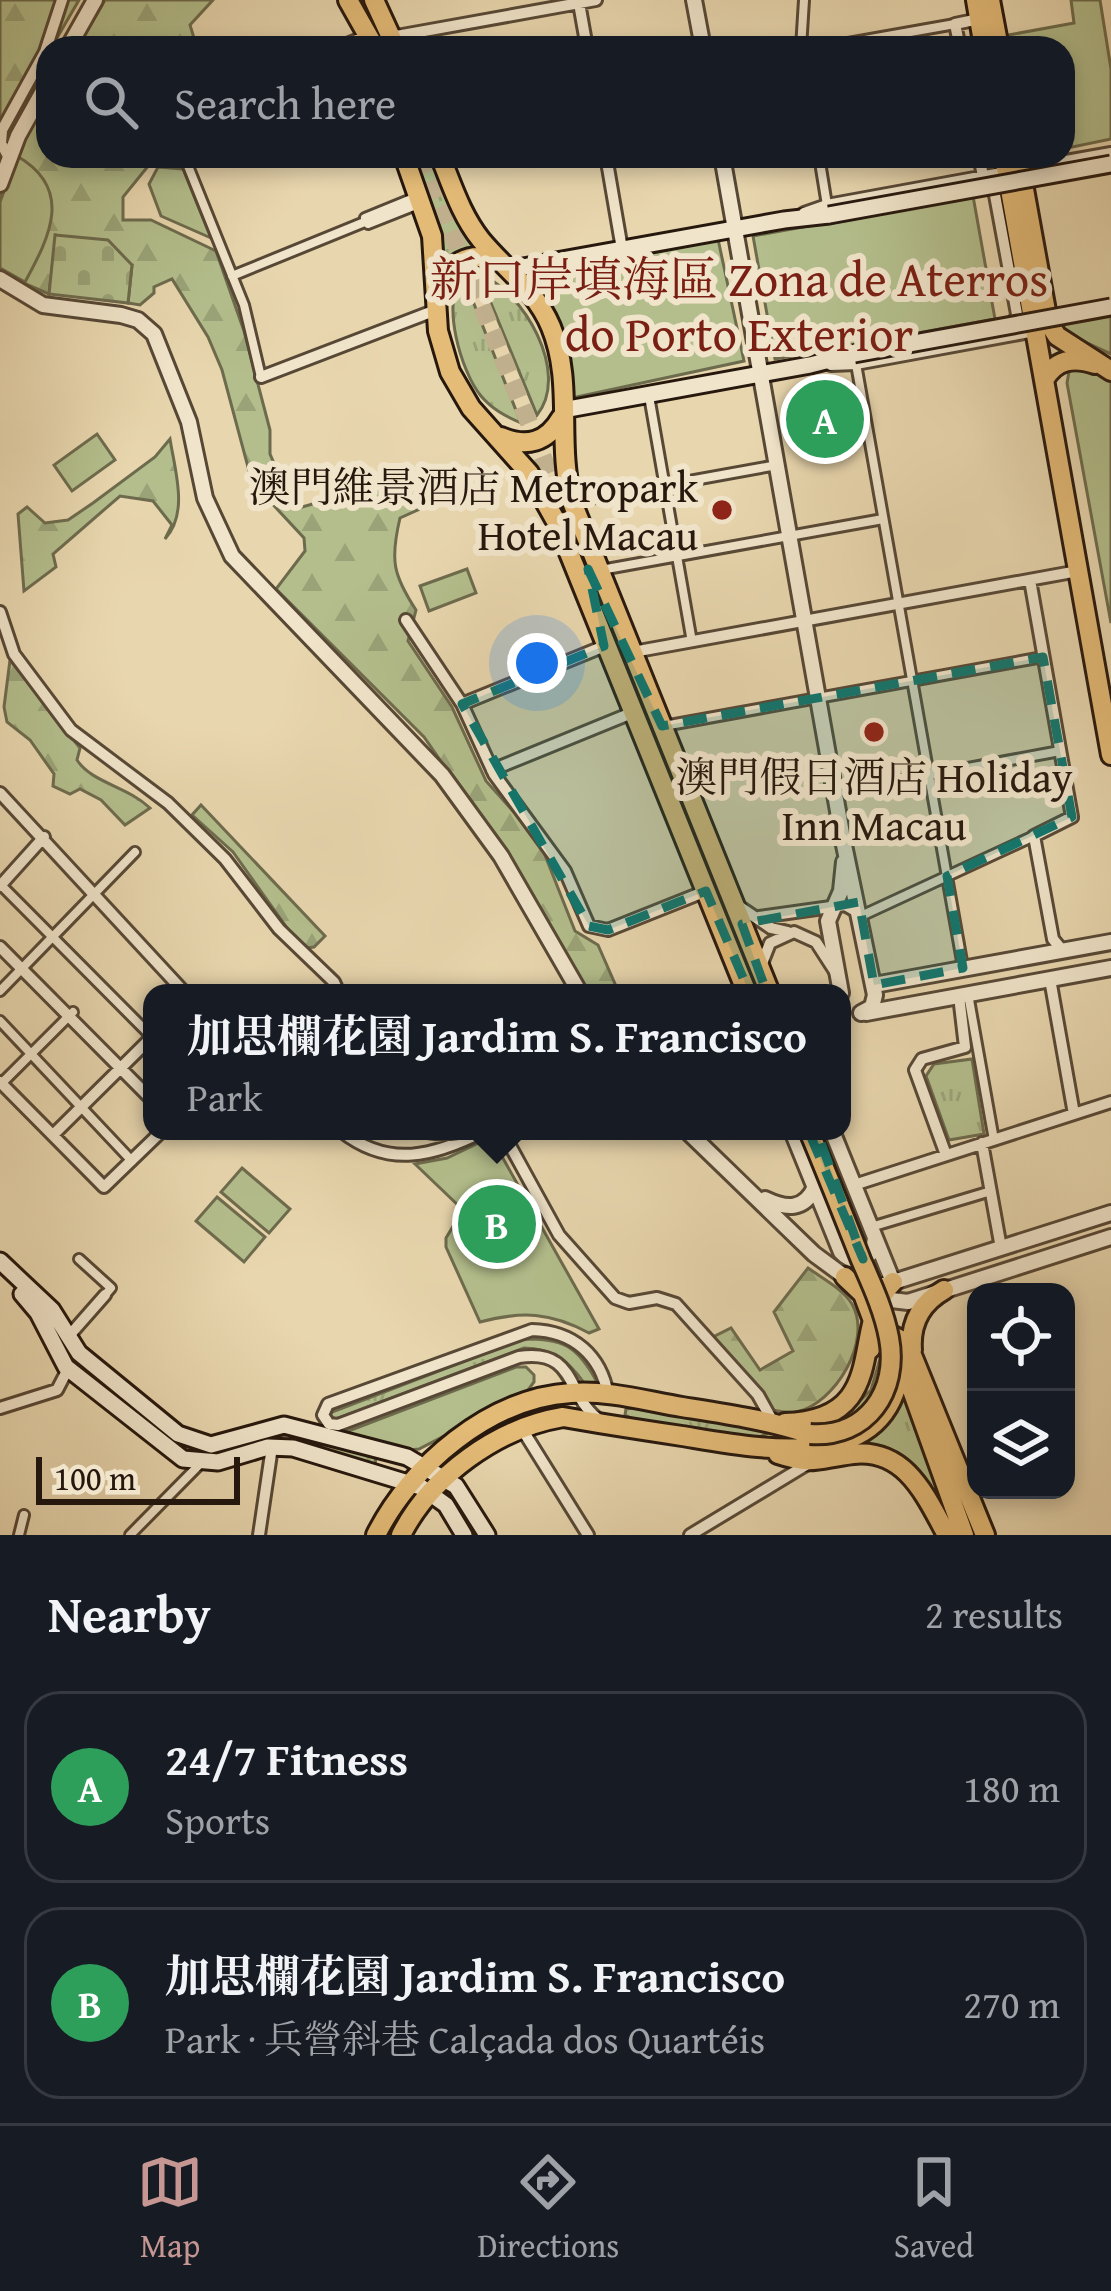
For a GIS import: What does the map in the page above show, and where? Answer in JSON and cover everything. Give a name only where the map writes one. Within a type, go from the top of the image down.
[{"type":"main road","points":[[346,0],[371,36]]},
{"type":"main road","points":[[372,0],[376,36]]},
{"type":"main road","points":[[990,0],[997,36]]},
{"type":"main road","points":[[436,307],[445,274],[460,260],[480,256],[509,267],[1111,164]]},
{"type":"main road","points":[[409,168],[434,249],[441,345],[456,384],[544,497],[743,984]]},
{"type":"main road","points":[[445,168],[473,229],[535,297],[554,334],[561,360],[562,454],[572,502],[766,984]]},
{"type":"main road","points":[[1013,168],[1041,324],[1044,380],[1111,755]]},
{"type":"main road","points":[[501,437],[533,442],[551,432],[562,414],[1111,307]]},
{"type":"main road","points":[[1041,324],[1111,372]]},
{"type":"main road","points":[[1044,380],[1056,365],[1072,359],[1111,372]]},
{"type":"main road","points":[[603,637],[588,569],[620,620]]},
{"type":"main road","points":[[810,1448],[865,1419],[880,1402],[892,1369],[883,1313],[817,1140]]},
{"type":"main road","points":[[818,1140],[891,1310],[964,1535]]},
{"type":"main road","points":[[0,1265],[52,1310],[68,1337],[103,1374],[191,1441],[224,1443],[284,1425],[424,1465],[456,1486],[487,1535]]},
{"type":"main road","points":[[0,1265],[38,1313],[52,1348],[68,1369],[183,1459],[201,1463],[272,1447],[293,1448],[430,1492],[446,1505],[464,1535]]},
{"type":"main road","points":[[844,1277],[875,1309]]},
{"type":"main road","points":[[376,1535],[424,1465],[457,1438],[544,1397],[608,1395],[774,1422],[801,1422],[837,1406],[855,1387],[870,1348],[875,1309],[893,1282]]},
{"type":"main road","points":[[774,1422],[810,1448],[848,1440],[873,1424],[896,1388],[908,1358],[914,1322],[929,1300],[944,1291]]},
{"type":"main road","points":[[870,1348],[883,1336],[896,1336],[907,1343],[908,1358],[985,1535]]},
{"type":"main road","points":[[401,1535],[430,1492],[488,1446],[562,1417],[763,1449],[810,1448],[894,1462],[916,1481],[947,1535]]},
{"type":"main road","points":[[763,1449],[774,1439],[774,1422]]},
{"type":"main road","points":[[936,1449],[976,1511]]},
{"type":"street","points":[[51,36],[62,0]]},
{"type":"street","points":[[75,36],[95,0]]},
{"type":"street","points":[[420,36],[596,0]]},
{"type":"street","points":[[694,0],[701,36]]},
{"type":"street","points":[[802,36],[805,0]]},
{"type":"street","points":[[579,3],[584,36]]},
{"type":"street","points":[[888,36],[956,24],[977,10]]},
{"type":"street","points":[[956,24],[958,36]]},
{"type":"street","points":[[10,158],[2,147],[2,130],[36,70]]},
{"type":"street","points":[[0,184],[36,106]]},
{"type":"street","points":[[1075,157],[1111,153]]},
{"type":"street","points":[[189,168],[250,326],[261,376],[436,307]]},
{"type":"street","points":[[608,168],[622,249]]},
{"type":"street","points":[[724,168],[844,845],[874,985],[874,1004],[861,1013]]},
{"type":"street","points":[[821,168],[828,210],[1000,168]]},
{"type":"street","points":[[977,177],[978,168]]},
{"type":"street","points":[[977,177],[995,195],[1017,314],[1013,328],[1000,338]]},
{"type":"street","points":[[232,276],[421,199]]},
{"type":"street","points":[[0,278],[43,305],[122,314],[148,328],[174,381],[205,498],[232,556],[442,775],[501,856],[575,984]]},
{"type":"street","points":[[963,968],[855,359],[1000,338],[1041,324]]},
{"type":"street","points":[[648,395],[692,641]]},
{"type":"street","points":[[572,502],[777,465]]},
{"type":"street","points":[[600,571],[883,519]]},
{"type":"street","points":[[632,652],[1078,571]]},
{"type":"street","points":[[861,916],[1072,818],[1030,580]]},
{"type":"street","points":[[0,613],[14,654],[70,730],[167,803],[225,860],[279,929],[335,984]]},
{"type":"street","points":[[406,620],[462,704],[492,770],[566,871],[586,920],[595,929],[608,930],[706,891]]},
{"type":"street","points":[[462,704],[603,637]]},
{"type":"street","points":[[662,726],[1043,657]]},
{"type":"street","points":[[492,770],[634,712]]},
{"type":"street","points":[[835,792],[1060,751]]},
{"type":"street","points":[[0,794],[176,984]]},
{"type":"street","points":[[1034,836],[1053,939],[1063,950]]},
{"type":"street","points":[[44,838],[0,886],[143,1028]]},
{"type":"street","points":[[839,984],[828,924],[843,878],[844,845]]},
{"type":"street","points":[[0,991],[135,852]]},
{"type":"street","points":[[730,894],[743,910],[771,928],[805,934],[816,942],[837,976]]},
{"type":"street","points":[[759,917],[834,906],[850,906],[861,916]]},
{"type":"street","points":[[766,984],[761,960],[766,947],[791,932]]},
{"type":"street","points":[[874,985],[1111,942]]},
{"type":"street","points":[[0,947],[143,1091]]},
{"type":"street","points":[[991,964],[1003,975],[995,989]]},
{"type":"street","points":[[851,1012],[1111,971]]},
{"type":"street","points":[[1050,979],[1074,1114]]},
{"type":"street","points":[[964,995],[988,1142],[991,1191],[1004,1247],[1016,1258],[1013,1268]]},
{"type":"street","points":[[946,1155],[915,1070],[923,1059],[966,1046],[964,995]]},
{"type":"street","points":[[71,1014],[0,1084],[104,1187],[153,1140]]},
{"type":"street","points":[[0,1022],[132,1161]]},
{"type":"street","points":[[53,1136],[143,1046]]},
{"type":"street","points":[[854,1185],[1111,1102]]},
{"type":"street","points":[[355,1140],[395,1156],[430,1154],[464,1140]]},
{"type":"street","points":[[507,1140],[559,1235],[621,1301],[662,1298],[676,1304],[758,1395],[774,1422]]},
{"type":"street","points":[[696,1140],[814,1254],[844,1277],[868,1286],[1111,1213]]},
{"type":"street","points":[[796,1140],[845,1256],[865,1258],[873,1252],[873,1233]]},
{"type":"street","points":[[836,1140],[893,1282]]},
{"type":"street","points":[[747,1189],[790,1208],[806,1201],[815,1187]]},
{"type":"street","points":[[873,1233],[991,1191]]},
{"type":"street","points":[[875,1309],[1111,1237]]},
{"type":"street","points":[[68,1337],[108,1292],[79,1259]]},
{"type":"street","points":[[608,1395],[598,1364],[582,1346],[562,1334],[532,1330],[328,1405],[322,1415],[329,1424],[338,1425],[527,1355],[550,1358],[563,1366],[591,1414],[611,1425]]},
{"type":"street","points":[[0,1408],[56,1390],[68,1369]]},
{"type":"street","points":[[522,1430],[588,1535]]},
{"type":"street","points":[[259,1535],[272,1447]]},
{"type":"street","points":[[690,1535],[791,1471],[810,1448]]},
{"type":"street","points":[[130,1535],[201,1463]]},
{"type":"street","points":[[19,1535],[24,1515]]},
{"type":"highlighted area","points":[[588,569],[662,726],[1043,657],[1072,817],[947,876],[963,968],[874,985],[859,902],[742,924],[863,1259],[706,891],[608,930],[589,926],[462,704],[604,646]]},
{"type":"green space","points":[[0,0],[79,0],[58,36],[36,36],[36,74],[0,136]]},
{"type":"green space","points":[[105,0],[213,0],[190,25],[193,36],[84,36]]},
{"type":"green space","points":[[1071,0],[1100,0],[1111,69],[1111,139],[1075,146],[1075,36],[1003,36],[1074,23]]},
{"type":"green space","points":[[36,119],[36,168],[147,168],[123,197],[123,220],[151,220],[216,251],[244,331],[270,430],[270,454],[302,507],[417,475],[431,504],[400,518],[395,545],[398,577],[416,610],[408,641],[452,707],[486,781],[539,840],[575,931],[598,945],[615,984],[583,984],[510,860],[424,737],[276,589],[305,551],[304,538],[252,482],[222,370],[208,337],[172,279],[154,287],[154,293],[140,305],[128,303],[132,265],[56,235],[49,294],[0,273],[0,195]]},
{"type":"green space","points":[[17,156],[35,169],[51,198],[48,231],[25,282],[0,268],[0,202]]},
{"type":"green space","points":[[157,168],[183,169],[211,238],[161,216],[149,184]]},
{"type":"green space","points":[[413,168],[438,168],[482,250],[442,268]]},
{"type":"green space","points":[[973,196],[995,319],[775,359],[753,236]]},
{"type":"green space","points":[[55,235],[108,240],[132,265],[128,303],[49,294]]},
{"type":"green space","points":[[718,239],[744,361],[572,398],[560,336],[536,278]]},
{"type":"green space","points":[[479,274],[511,297],[537,335],[548,378],[546,398],[537,415]]},
{"type":"green space","points":[[463,276],[521,423],[485,401],[467,370],[453,318],[456,287]]},
{"type":"green space","points":[[1111,309],[1111,354],[1057,329],[1053,318]]},
{"type":"green space","points":[[1076,364],[1111,380],[1111,623],[1067,383]]},
{"type":"green space","points":[[97,434],[115,460],[72,491],[54,465]]},
{"type":"green space","points":[[170,439],[178,504],[177,517],[165,539],[172,525],[153,501],[120,496],[53,554],[56,567],[24,591],[18,514],[27,507],[45,523],[68,520],[155,457]]},
{"type":"green space","points":[[467,569],[476,593],[429,611],[420,586]]},
{"type":"green space","points":[[603,606],[621,638],[762,984],[754,984],[612,639]]},
{"type":"green space","points":[[10,660],[80,748],[77,760],[84,768],[150,808],[125,825],[101,800],[80,789],[70,794],[53,786],[54,774],[30,740],[7,722],[4,707]]},
{"type":"green space","points":[[201,805],[325,936],[314,947],[307,948],[290,932],[233,852],[192,815]]},
{"type":"green space","points":[[972,1059],[984,1134],[949,1140],[926,1076],[934,1064]]},
{"type":"green space","points":[[493,1140],[599,1329],[589,1333],[536,1315],[480,1322],[446,1247],[446,1238],[463,1210],[415,1164],[447,1158]]},
{"type":"green space","points":[[242,1168],[290,1209],[269,1233],[221,1192]]},
{"type":"green space","points":[[217,1197],[265,1237],[244,1262],[196,1221]]},
{"type":"green space","points":[[808,1268],[852,1304],[858,1335],[854,1352],[825,1397],[794,1413],[768,1409],[709,1339],[731,1328],[760,1370],[793,1351],[774,1312]]},
{"type":"green space","points":[[47,1315],[80,1362],[192,1448],[225,1450],[287,1435],[376,1457],[375,1465],[306,1445],[208,1454],[190,1451],[128,1408],[91,1375],[75,1357],[60,1337]]},
{"type":"green space","points":[[522,1339],[568,1347],[597,1382],[584,1383],[552,1353],[524,1348],[336,1419],[330,1417],[332,1412]]},
{"type":"green space","points":[[889,1350],[958,1521],[952,1531],[914,1465],[888,1449],[843,1446],[841,1419],[871,1390],[880,1359]]},
{"type":"green space","points":[[526,1367],[534,1375],[525,1394],[419,1449],[400,1451],[343,1433]]},
{"type":"green space","points":[[626,1409],[759,1428],[766,1434],[757,1438],[637,1421],[625,1415]]},
{"type":"tunnel","points":[[426,168],[588,569]]},
{"type":"place","name":"24/7 Fitness","points":[[825,419]]},
{"type":"place","name":"澳門維景酒店 Metropark Hotel Macau","points":[[722,510]]},
{"type":"place","name":"澳門假日酒店 Holiday Inn Macau","points":[[874,732]]},
{"type":"place","name":"加思欄花園 Jardim S. Francisco","points":[[497,1224]]},
{"type":"district","name":"新口岸填海區 Zona de Aterros do Porto Exterior","points":[[739,306]]}]
